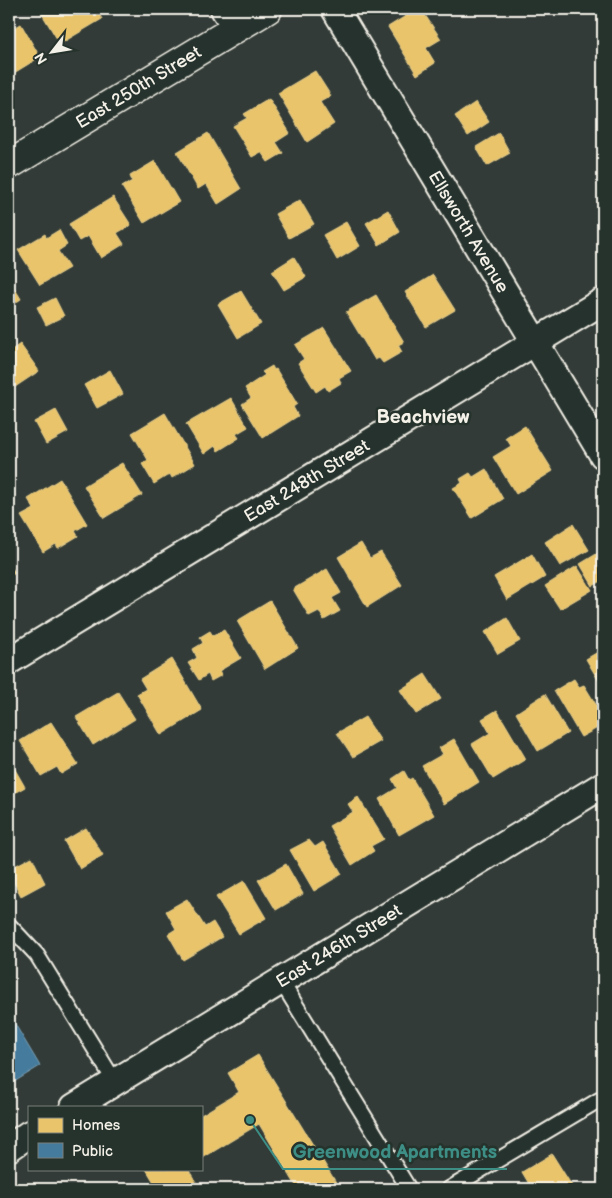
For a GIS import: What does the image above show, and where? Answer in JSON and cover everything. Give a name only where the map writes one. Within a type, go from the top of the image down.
[{"type":"street","name":"East 250th Street","points":[[9,166],[230,18],[268,9]]},
{"type":"street","name":"Ellsworth Avenue","points":[[335,9],[603,455]]},
{"type":"street","name":"East 248th Street","points":[[9,661],[603,301]]},
{"type":"street","name":"East 246th Street","points":[[76,1106],[603,785]]},
{"type":"street","points":[[9,1148],[28,1135]]},
{"type":"lane","points":[[9,925],[37,955],[115,1082]]},
{"type":"lane","points":[[281,981],[409,1189]]},
{"type":"lane","points":[[449,1189],[602,1100]]},
{"type":"building: Homes","points":[[39,9],[96,9],[102,19],[60,44]]},
{"type":"building: Homes","points":[[417,9],[421,9],[441,39],[426,48],[435,63],[417,75],[388,27]]},
{"type":"building: Homes","points":[[21,24],[40,57],[9,76],[9,31]]},
{"type":"building: Homes","points":[[315,71],[331,96],[320,102],[334,124],[307,142],[278,93]]},
{"type":"building: Homes","points":[[269,99],[290,133],[276,142],[283,153],[268,162],[261,152],[252,157],[233,126],[247,118],[244,114]]},
{"type":"building: Homes","points":[[476,102],[489,122],[468,136],[455,116]]},
{"type":"building: Homes","points":[[208,133],[241,189],[218,204],[206,184],[198,189],[177,152]]},
{"type":"building: Homes","points":[[499,133],[510,153],[487,166],[476,147]]},
{"type":"building: Homes","points":[[155,161],[179,202],[144,223],[122,187],[132,181],[130,176]]},
{"type":"building: Homes","points":[[113,197],[131,225],[117,233],[124,244],[101,258],[88,236],[79,241],[69,224]]},
{"type":"building: Homes","points":[[300,200],[314,224],[289,238],[275,214]]},
{"type":"building: Homes","points":[[388,210],[400,232],[379,245],[366,223]]},
{"type":"building: Homes","points":[[346,222],[360,246],[337,260],[323,235]]},
{"type":"building: Homes","points":[[59,230],[67,245],[58,251],[69,268],[40,285],[18,250],[45,234],[46,238]]},
{"type":"building: Homes","points":[[294,257],[306,277],[284,290],[272,271]]},
{"type":"building: Homes","points":[[433,275],[455,310],[426,327],[405,292]]},
{"type":"building: Homes","points":[[9,279],[21,299],[9,307]]},
{"type":"building: Homes","points":[[241,291],[261,324],[238,338],[218,304]]},
{"type":"building: Homes","points":[[376,295],[404,342],[398,345],[402,352],[383,363],[379,358],[375,360],[346,312]]},
{"type":"building: Homes","points":[[55,298],[64,316],[46,325],[37,307]]},
{"type":"building: Homes","points":[[324,328],[351,371],[339,378],[341,383],[328,391],[325,386],[316,392],[298,363],[304,359],[295,345]]},
{"type":"building: Homes","points":[[20,344],[39,371],[15,387],[9,379],[9,352]]},
{"type":"building: Homes","points":[[272,366],[274,370],[276,369],[297,404],[293,407],[298,416],[263,438],[242,404],[251,398],[245,388],[265,375],[262,372]]},
{"type":"building: Homes","points":[[110,370],[123,394],[97,408],[84,385]]},
{"type":"building: Homes","points":[[231,398],[248,427],[236,434],[239,438],[218,451],[215,446],[204,454],[186,424]]},
{"type":"building: Homes","points":[[56,410],[68,432],[46,444],[34,422]]},
{"type":"building: Homes","points":[[165,413],[195,464],[172,478],[170,474],[154,484],[142,464],[148,460],[132,433]]},
{"type":"building: Homes","points":[[525,426],[553,471],[516,494],[493,457],[511,446],[506,438]]},
{"type":"building: Homes","points":[[122,463],[142,495],[104,518],[84,486]]},
{"type":"building: Homes","points":[[486,469],[503,499],[472,518],[453,488],[462,483],[460,479],[470,473],[473,477]]},
{"type":"building: Homes","points":[[60,479],[87,524],[75,531],[78,536],[58,548],[56,544],[43,552],[21,516],[34,509],[28,499]]},
{"type":"building: Homes","points":[[573,524],[589,550],[560,566],[545,542]]},
{"type":"building: Homes","points":[[361,543],[370,558],[381,552],[402,585],[367,607],[338,557]]},
{"type":"building: Homes","points":[[603,550],[603,580],[593,586],[580,564]]},
{"type":"building: Homes","points":[[532,554],[545,577],[507,600],[494,577]]},
{"type":"building: Homes","points":[[9,563],[15,573],[9,577]]},
{"type":"building: Homes","points":[[577,566],[592,590],[560,609],[545,586]]},
{"type":"building: Homes","points":[[327,569],[341,593],[332,598],[340,611],[324,620],[319,611],[309,616],[293,589]]},
{"type":"building: Homes","points":[[270,601],[298,648],[265,669],[237,621]]},
{"type":"building: Homes","points":[[507,618],[520,641],[498,654],[485,632]]},
{"type":"building: Homes","points":[[224,630],[241,658],[219,671],[222,675],[211,681],[208,674],[199,680],[188,663],[197,658],[193,649],[203,643],[200,637],[210,631],[213,636]]},
{"type":"building: Homes","points":[[603,649],[603,688],[586,659]]},
{"type":"building: Homes","points":[[172,659],[202,710],[161,735],[137,694],[146,689],[140,679]]},
{"type":"building: Homes","points":[[425,674],[441,699],[416,714],[400,690]]},
{"type":"building: Homes","points":[[574,679],[579,687],[584,685],[603,716],[603,725],[581,737],[554,691]]},
{"type":"building: Homes","points":[[118,692],[135,719],[93,745],[76,717]]},
{"type":"building: Homes","points":[[545,694],[568,733],[538,751],[516,713]]},
{"type":"building: Homes","points":[[497,710],[526,759],[493,779],[472,744],[490,733],[482,719]]},
{"type":"building: Homes","points":[[365,717],[381,741],[353,757],[337,733]]},
{"type":"building: Homes","points":[[51,722],[78,764],[61,774],[57,767],[41,776],[20,741]]},
{"type":"building: Homes","points":[[454,739],[479,782],[444,804],[422,766],[443,754],[439,748]]},
{"type":"building: Homes","points":[[9,759],[25,787],[9,796]]},
{"type":"building: Homes","points":[[404,771],[409,780],[412,778],[434,815],[399,835],[379,799],[397,788],[392,779]]},
{"type":"building: Homes","points":[[358,797],[384,839],[371,846],[374,851],[352,865],[329,826],[353,812],[348,804]]},
{"type":"building: Homes","points":[[86,828],[103,855],[80,869],[64,841]]},
{"type":"building: Homes","points":[[309,840],[315,847],[323,842],[342,874],[314,891],[290,850]]},
{"type":"building: Homes","points":[[32,857],[45,883],[21,896],[9,873],[9,869]]},
{"type":"building: Homes","points":[[286,864],[303,894],[276,910],[258,880]]},
{"type":"building: Homes","points":[[244,881],[266,918],[239,934],[216,897]]},
{"type":"building: Homes","points":[[187,899],[205,927],[213,922],[222,937],[183,960],[168,934],[176,929],[166,911]]},
{"type":"building: Homes","points":[[258,1055],[340,1189],[298,1189],[259,1124],[202,1158],[202,1114],[239,1092],[228,1073]]},
{"type":"building: Homes","points":[[552,1154],[574,1189],[532,1189],[522,1172]]},
{"type":"building: Homes","points":[[147,1170],[189,1170],[196,1182],[184,1189],[158,1189]]},
{"type":"building: Public","points":[[9,1014],[40,1066],[9,1085]]},
{"type":"place","name":"Greenwood Apartments","points":[[250,1120]]},
{"type":"district","name":"Beachview","points":[[423,417]]}]
